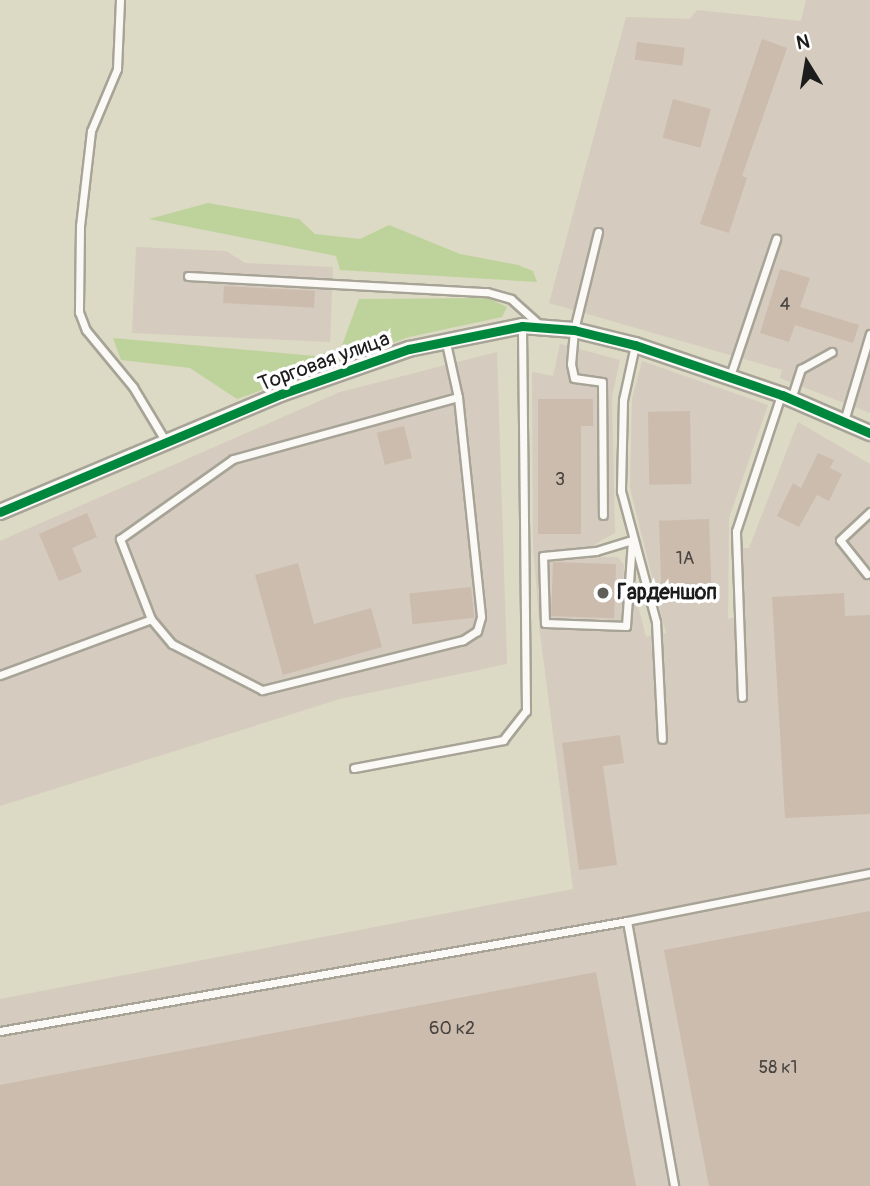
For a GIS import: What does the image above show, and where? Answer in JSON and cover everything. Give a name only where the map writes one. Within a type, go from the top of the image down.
[{"type":"street","name":"Торговая улица","points":[[0,512],[281,394],[409,349],[523,326],[574,330],[635,345],[730,376],[870,433]]},
{"type":"lane","points":[[120,0],[117,69],[91,131],[80,226],[79,312],[86,330],[133,387],[166,443]]},
{"type":"lane","points":[[598,232],[574,330],[574,378],[602,382],[603,515]]},
{"type":"lane","points":[[730,376],[776,239]]},
{"type":"lane","points":[[188,276],[487,292],[511,299],[541,326]]},
{"type":"lane","points":[[354,768],[503,740],[526,711],[523,326]]},
{"type":"lane","points":[[844,422],[870,334]]},
{"type":"lane","points":[[446,343],[458,397],[481,617],[477,631],[463,640],[262,690],[172,644],[151,619],[120,539],[233,459],[458,397]]},
{"type":"lane","points":[[635,345],[623,400],[621,491],[656,622],[662,739]]},
{"type":"lane","points":[[742,697],[736,531],[786,397],[801,369],[832,352]]},
{"type":"lane","points":[[867,574],[840,540],[870,512]]},
{"type":"lane","points":[[632,540],[626,626],[545,623],[543,556],[596,551],[632,540]]},
{"type":"lane","points":[[0,675],[151,619]]},
{"type":"lane","points":[[0,1031],[626,921],[870,873]]},
{"type":"lane","points":[[626,921],[674,1186]]},
{"type":"shaded area","points":[[806,0],[870,0],[870,413],[780,378],[782,370],[549,303],[626,17],[690,19],[697,10],[801,21]]},
{"type":"shaded area","points":[[136,247],[226,251],[245,263],[333,267],[330,342],[132,333]]},
{"type":"shaded area","points":[[560,344],[620,360],[612,397],[615,533],[595,544],[598,557],[618,557],[624,565],[623,604],[632,605],[633,586],[646,637],[666,633],[630,488],[632,399],[642,361],[768,405],[729,518],[728,619],[740,616],[741,548],[749,548],[798,422],[870,464],[870,1186],[0,1186],[0,999],[573,889],[540,633],[533,544],[532,372],[553,376]]},
{"type":"shaded area","points":[[497,352],[507,664],[340,699],[0,806],[0,541],[340,392]]},
{"type":"green space","points":[[208,203],[299,219],[315,234],[360,239],[389,225],[460,254],[518,265],[533,271],[537,282],[340,270],[336,256],[149,219]]},
{"type":"green space","points":[[488,298],[507,307],[502,317],[409,337],[237,399],[190,368],[121,360],[113,338],[315,356],[341,348],[359,299]]},
{"type":"building","points":[[762,39],[787,48],[742,176],[747,178],[729,233],[700,224]]},
{"type":"building","points":[[637,42],[685,48],[682,66],[635,60]]},
{"type":"building","points":[[673,99],[711,109],[700,148],[663,138]]},
{"type":"building","points":[[780,269],[810,278],[800,307],[859,325],[853,343],[795,325],[789,342],[760,333]]},
{"type":"building","points":[[224,286],[315,291],[314,308],[223,303]]},
{"type":"building","points":[[538,399],[593,399],[593,426],[581,426],[581,534],[538,534]]},
{"type":"building","points":[[690,411],[691,484],[649,485],[648,412]]},
{"type":"building","points":[[404,426],[412,458],[385,465],[377,433]]},
{"type":"building","points":[[818,453],[834,460],[830,468],[842,474],[829,501],[817,495],[799,527],[777,516],[793,483],[801,488]]},
{"type":"building","points":[[87,513],[97,537],[72,548],[82,572],[59,581],[39,534]]},
{"type":"building","points":[[709,519],[712,598],[662,600],[659,521]]},
{"type":"building","points":[[553,562],[616,564],[614,618],[551,616]]},
{"type":"building","points":[[298,563],[314,624],[371,608],[382,647],[283,675],[255,575]]},
{"type":"building","points":[[471,587],[474,618],[413,624],[409,593]]},
{"type":"building","points":[[844,593],[845,616],[870,615],[870,814],[785,818],[772,597]]},
{"type":"building","points":[[620,735],[624,763],[603,766],[617,865],[579,870],[562,743]]},
{"type":"building","points":[[870,911],[870,1186],[709,1186],[664,950]]},
{"type":"building","points":[[596,972],[636,1186],[0,1186],[0,1085]]},
{"type":"cycle path","points":[[0,512],[281,394],[409,349],[522,326],[574,330],[635,345],[782,395],[870,433]]},
{"type":"place","name":"Гарденшоп","points":[[603,593]]}]
